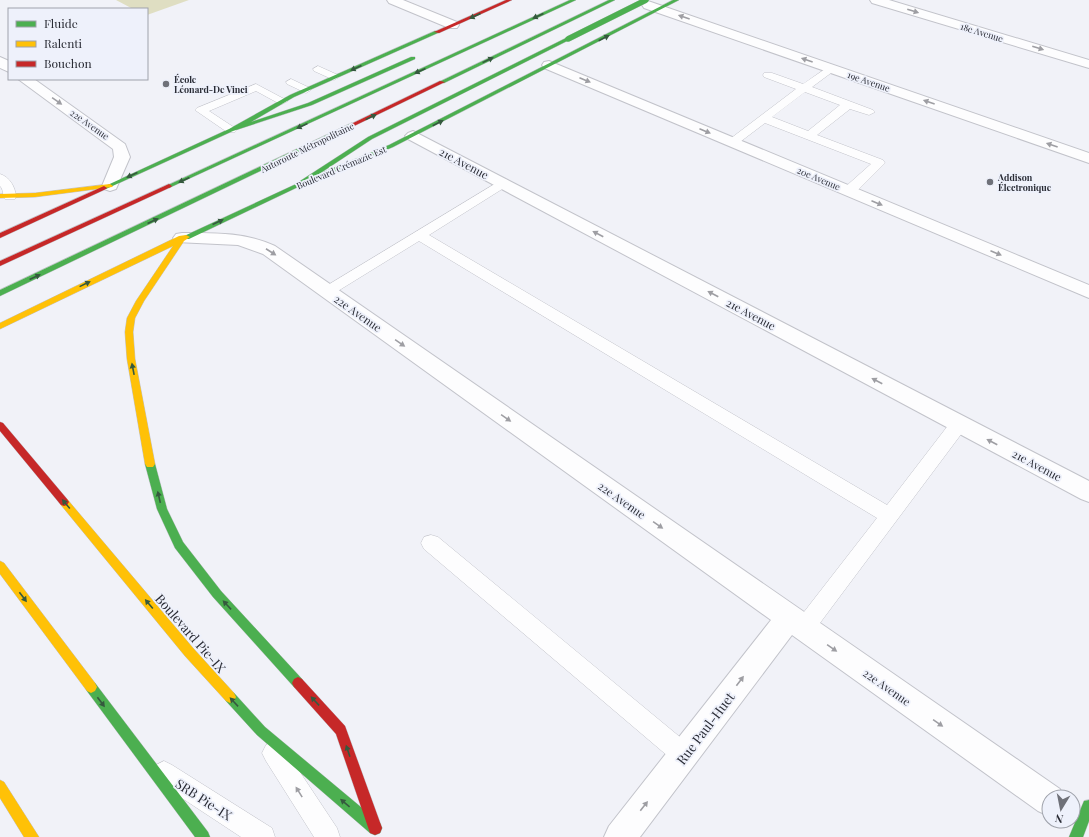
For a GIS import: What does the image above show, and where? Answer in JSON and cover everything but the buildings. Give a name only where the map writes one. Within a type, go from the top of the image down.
[{"type":"main road","points":[[0,236],[231,130],[282,101],[510,0]]},
{"type":"main road","name":"Autoroute Métropolitaine","points":[[0,264],[574,0]]},
{"type":"main road","name":"Autoroute Métropolitaine","points":[[0,293],[613,0]]},
{"type":"main road","name":"Boulevard Crémazie Est","points":[[0,326],[182,238],[296,186],[413,136],[549,65],[652,4],[677,0]]},
{"type":"main road","points":[[296,186],[370,138],[568,39],[652,4]]},
{"type":"main road","points":[[231,130],[310,104],[424,53]]},
{"type":"main road","points":[[5,196],[110,186]]},
{"type":"main road","name":"Boulevard Pie-IX","points":[[0,425],[188,652],[261,731],[378,830],[341,730],[216,594],[179,546],[162,509],[146,440],[131,359],[128,332],[131,318],[140,301],[182,238]]},
{"type":"main road","points":[[0,566],[203,837]]},
{"type":"main road","points":[[0,786],[32,837]]},
{"type":"street","points":[[393,0],[453,25]]},
{"type":"street","name":"18e Avenue","points":[[876,0],[1089,64]]},
{"type":"street","name":"19e Avenue","points":[[652,4],[1089,158]]},
{"type":"street","points":[[0,61],[8,67]]},
{"type":"street","name":"20e Avenue","points":[[549,65],[1089,292]]},
{"type":"street","name":"22e Avenue","points":[[26,80],[120,147],[122,157],[110,186]]},
{"type":"street","name":"21e Avenue","points":[[413,136],[1089,492]]},
{"type":"street","name":"22e Avenue","points":[[182,238],[242,239],[259,244],[328,291],[796,623],[1041,794]]},
{"type":"street","name":"Rue Paul-Huet","points":[[620,837],[684,755],[796,623]]},
{"type":"lane","points":[[732,142],[831,68]]},
{"type":"lane","points":[[318,69],[334,77]]},
{"type":"lane","points":[[768,75],[869,112]]},
{"type":"lane","points":[[291,82],[306,90]]},
{"type":"lane","points":[[231,130],[201,110],[256,87],[282,101]]},
{"type":"lane","points":[[809,136],[849,104]]},
{"type":"lane","points":[[764,118],[879,163],[849,191]]},
{"type":"lane","points":[[0,178],[9,188],[5,196]]},
{"type":"lane","points":[[328,291],[503,183]]},
{"type":"lane","points":[[419,235],[889,516]]},
{"type":"lane","points":[[796,623],[889,516],[959,424]]},
{"type":"lane","points":[[431,543],[684,755]]},
{"type":"lane","points":[[261,731],[328,837]]},
{"type":"lane","name":"SRB Pie-IX","points":[[145,761],[263,837]]},
{"type":"green space","points":[[116,0],[189,0],[148,15],[148,8],[131,8]]},
{"type":"traffic: fast","points":[[169,186],[574,0]]},
{"type":"traffic: fast","points":[[442,82],[613,0]]},
{"type":"traffic: fast","points":[[568,39],[646,0]]},
{"type":"traffic: fast","points":[[186,237],[296,186],[391,146],[677,0]]},
{"type":"traffic: fast","points":[[104,188],[231,130],[292,96],[437,32]]},
{"type":"traffic: fast","points":[[296,186],[370,138],[568,39]]},
{"type":"traffic: fast","points":[[231,130],[310,104],[413,58]]},
{"type":"traffic: fast","points":[[0,293],[352,125]]},
{"type":"traffic: fast","points":[[150,464],[162,509],[179,545],[217,594],[298,683]]},
{"type":"traffic: fast","points":[[91,687],[203,837]]},
{"type":"traffic: fast","points":[[230,697],[261,731],[375,828]]},
{"type":"traffic: fast","points":[[1076,837],[1089,806]]},
{"type":"traffic: slow","points":[[0,196],[35,195],[110,186]]},
{"type":"traffic: slow","points":[[0,326],[186,237]]},
{"type":"traffic: slow","points":[[150,464],[131,359],[129,332],[131,318],[140,301],[182,238]]},
{"type":"traffic: slow","points":[[64,502],[189,652],[230,697]]},
{"type":"traffic: slow","points":[[0,566],[91,687]]},
{"type":"traffic: slow","points":[[0,786],[32,837]]},
{"type":"traffic: jam","points":[[437,32],[510,0]]},
{"type":"traffic: jam","points":[[352,125],[442,82]]},
{"type":"traffic: jam","points":[[0,264],[169,186]]},
{"type":"traffic: jam","points":[[0,236],[104,188]]},
{"type":"traffic: jam","points":[[0,425],[64,502]]},
{"type":"traffic: jam","points":[[298,683],[341,730],[375,828]]},
{"type":"place","name":"École Léonard-De Vinci","points":[[166,84]]},
{"type":"place","name":"Addison Électronique","points":[[990,182]]}]
